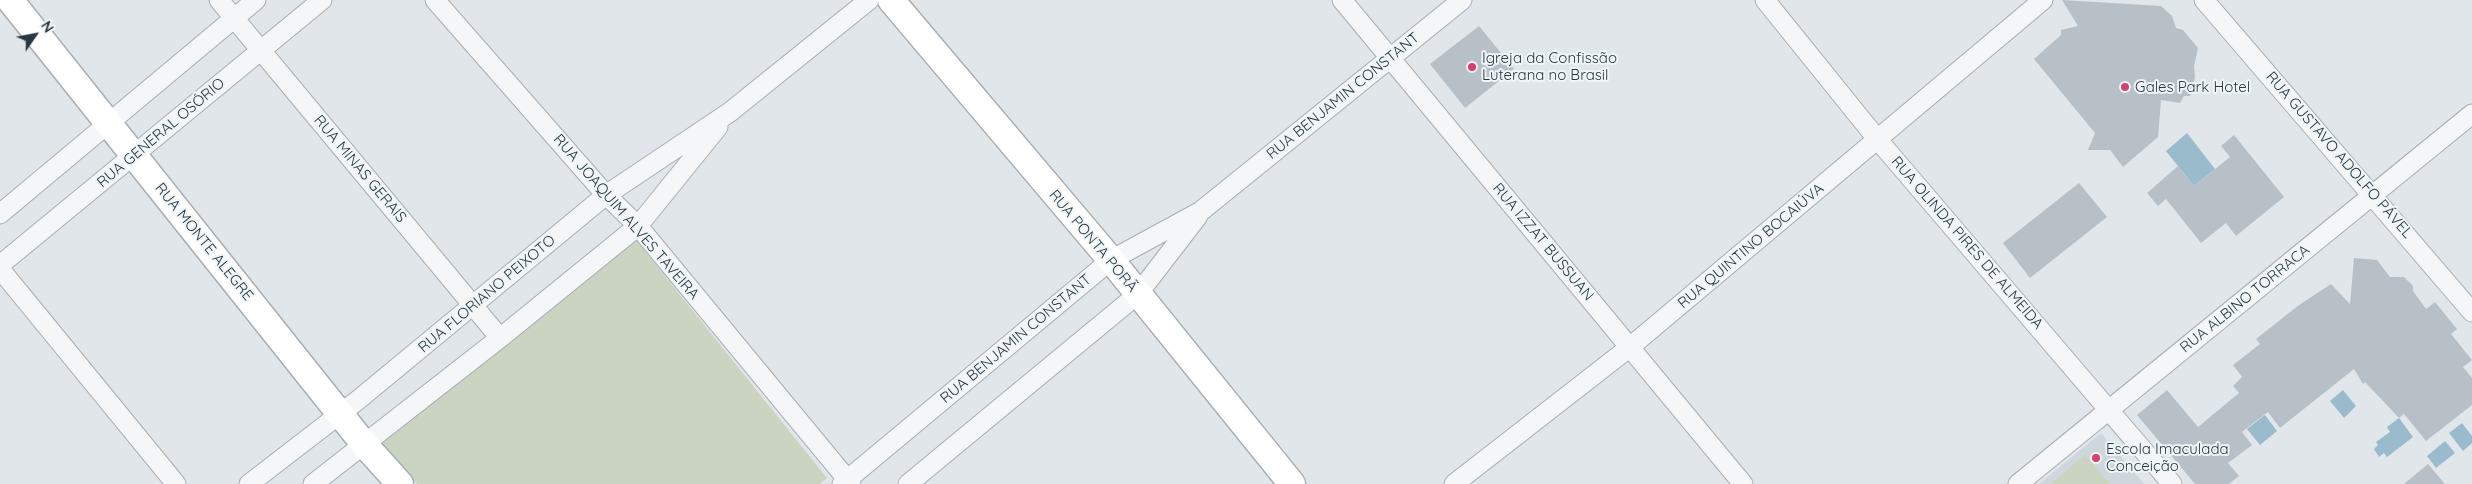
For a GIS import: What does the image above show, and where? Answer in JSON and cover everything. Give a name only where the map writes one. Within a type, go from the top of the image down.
[{"type":"street","name":"RUA MONTE ALEGRE","points":[[10,0],[364,444],[400,484]]},
{"type":"street","name":"RUA MINAS GERAIS","points":[[219,0],[500,338]]},
{"type":"street","points":[[0,214],[109,125],[256,0]]},
{"type":"street","name":"RUA GENERAL OSÓRIO","points":[[0,267],[322,0]]},
{"type":"street","name":"RUA JOAQUIM ALVES TAVEIRA","points":[[435,0],[606,195],[638,226],[847,483]]},
{"type":"street","name":"RUA FLORIANO PEIXOTO","points":[[249,484],[474,306],[606,195],[730,112],[868,0]]},
{"type":"street","name":"RUA PONTA PORÃ","points":[[891,0],[1111,260],[1292,484]]},
{"type":"street","name":"RUA IZZAT BUSSUAN","points":[[1342,0],[1743,484]]},
{"type":"street","name":"RUA BENJAMIN CONSTANT","points":[[847,483],[1111,260],[1201,211],[1462,0]]},
{"type":"street","name":"RUA OLINDA PIRES DE ALMEIDA","points":[[1765,0],[1878,140],[2172,484]]},
{"type":"street","name":"RUA QUINTINO BOCAIÚVA","points":[[1454,484],[1630,346],[1878,140],[2042,0]]},
{"type":"street","name":"RUA GUSTAVO ADOLFO PÁVEL","points":[[2204,0],[2472,312]]},
{"type":"street","name":"RUA FLORIANO PEIXOTO","points":[[313,484],[500,338],[638,226],[730,112]]},
{"type":"street","name":"RUA ALBINO TORRACA","points":[[2018,484],[2472,114]]},
{"type":"street","name":"RUA BENJAMIN CONSTANT","points":[[908,484],[1138,294],[1201,211]]},
{"type":"street","points":[[0,267],[176,484]]},
{"type":"shaded area","name":"Escola Imaculada Conceição","points":[[2101,433],[2144,484],[2039,484]]},
{"type":"green space","points":[[636,240],[827,478],[820,484],[417,484],[380,443]]},
{"type":"green space","points":[[2085,455],[2110,484],[2051,484]]},
{"type":"water","points":[[2187,133],[2215,169],[2194,186],[2166,151]]},
{"type":"water","points":[[2343,390],[2356,406],[2344,418],[2330,401]]},
{"type":"water","points":[[2265,415],[2277,431],[2260,445],[2247,429]]},
{"type":"water","points":[[2399,418],[2413,437],[2387,457],[2384,453],[2379,457],[2374,449],[2378,445],[2376,442],[2390,432],[2387,427]]},
{"type":"water","points":[[2462,423],[2472,436],[2472,443],[2463,451],[2449,433]]},
{"type":"water","points":[[2445,441],[2455,453],[2436,468],[2427,456]]},
{"type":"building","name":"Gales Park Hotel","points":[[2062,0],[2161,6],[2172,16],[2176,28],[2183,30],[2198,48],[2194,66],[2195,78],[2190,96],[2184,96],[2180,103],[2161,100],[2158,137],[2123,167],[2110,150],[2088,150],[2095,133],[2034,59],[2061,35],[2061,30],[2078,26]]},
{"type":"building","name":"Igreja da Confissão Luterana no Brasil","points":[[1479,26],[1514,69],[1465,108],[1430,64]]},
{"type":"building","points":[[2234,135],[2284,197],[2236,236],[2226,223],[2201,243],[2166,199],[2158,206],[2147,193],[2178,166],[2194,186],[2230,157],[2221,146]]},
{"type":"building","points":[[2079,183],[2107,217],[2030,278],[2003,243]]},
{"type":"building","points":[[2354,258],[2377,260],[2390,277],[2404,277],[2413,286],[2413,291],[2426,309],[2435,302],[2457,329],[2451,334],[2472,360],[2463,367],[2472,378],[2472,405],[2426,441],[2404,414],[2399,418],[2365,382],[2363,384],[2354,369],[2280,428],[2268,412],[2242,432],[2252,445],[2228,463],[2239,476],[2229,484],[2195,484],[2137,415],[2167,390],[2198,427],[2239,393],[2233,386],[2242,377],[2233,365],[2260,344],[2256,339],[2299,305],[2331,284],[2350,304]]},
{"type":"building","points":[[2428,464],[2445,484],[2404,484]]},
{"type":"place","name":"Igreja da Confissão Luterana no Brasil","points":[[1472,67]]},
{"type":"place","name":"Gales Park Hotel","points":[[2125,87]]},
{"type":"place","name":"Escola Imaculada Conceição","points":[[2096,458]]}]
